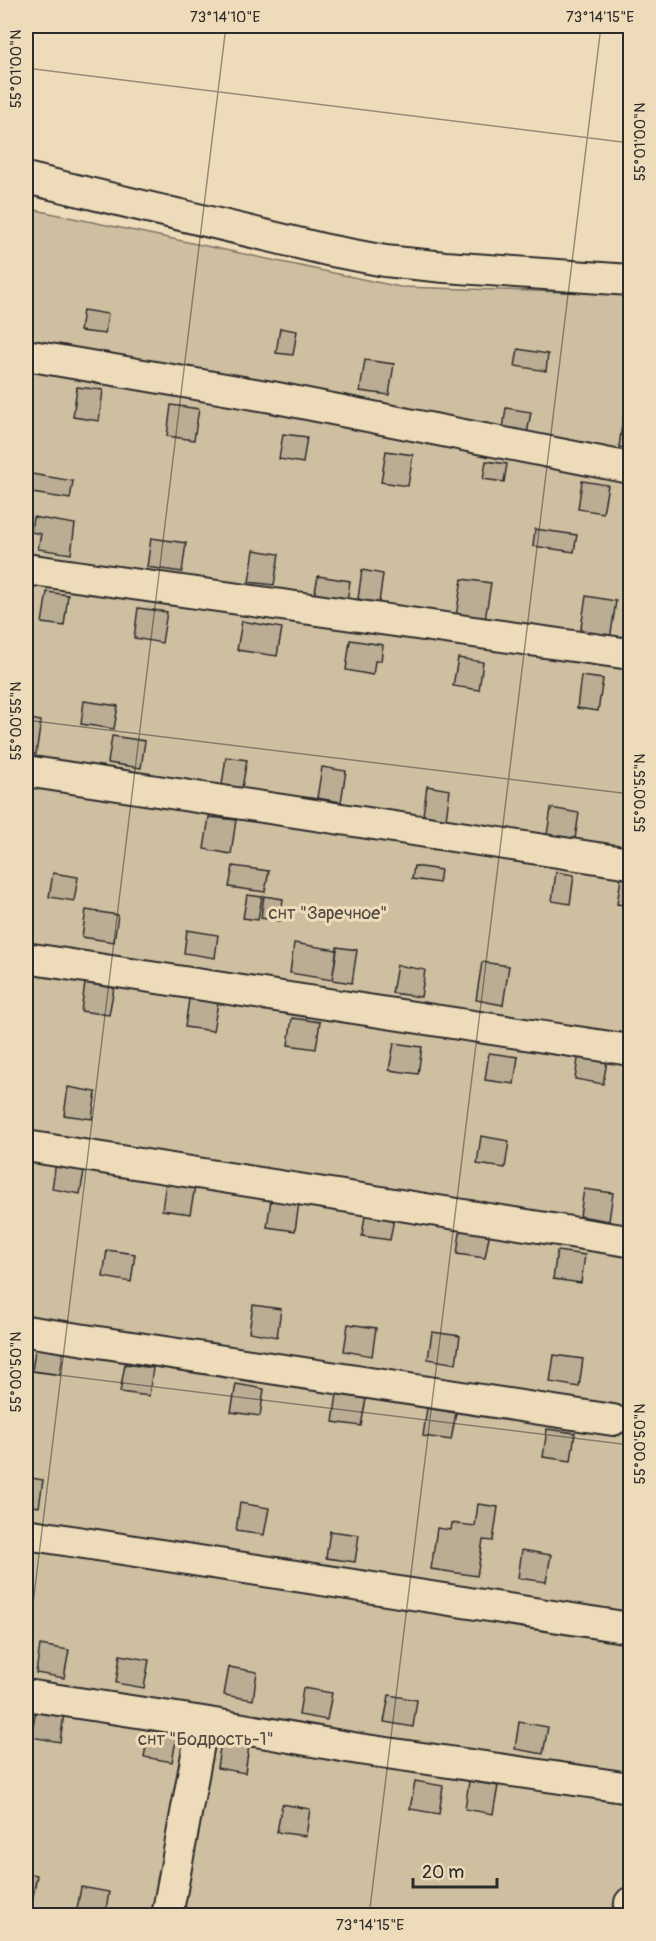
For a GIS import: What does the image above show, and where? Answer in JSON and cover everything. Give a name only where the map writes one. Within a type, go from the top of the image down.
[{"type":"street","points":[[26,178],[327,250],[385,261],[630,280]]},
{"type":"street","points":[[26,355],[272,397],[630,468]]},
{"type":"street","points":[[26,569],[630,654]]},
{"type":"street","points":[[26,771],[630,863]]},
{"type":"street","points":[[26,958],[630,1050]]},
{"type":"street","points":[[26,1146],[628,1241]]},
{"type":"street","points":[[26,1331],[613,1420]]},
{"type":"street","points":[[26,1534],[630,1628]]},
{"type":"street","points":[[26,1695],[359,1749],[630,1788]]},
{"type":"street","points":[[167,1916],[203,1722]]},
{"type":"street","points":[[629,1916],[630,1903]]},
{"type":"green space","name":"снт \"Заречное\"","points":[[26,208],[400,287],[630,294],[630,1915],[26,1916]]},
{"type":"building","points":[[83,310],[108,314],[105,334],[80,331]]},
{"type":"building","points":[[280,328],[297,331],[293,355],[276,353]]},
{"type":"building","points":[[518,349],[548,354],[546,371],[515,366]]},
{"type":"building","points":[[365,360],[394,364],[389,395],[360,391]]},
{"type":"building","points":[[77,387],[103,390],[99,421],[73,417]]},
{"type":"building","points":[[171,405],[199,409],[194,440],[167,436]]},
{"type":"building","points":[[506,408],[531,412],[526,440],[502,436]]},
{"type":"building","points":[[623,418],[630,419],[630,449],[619,447]]},
{"type":"building","points":[[283,434],[307,437],[303,463],[279,459]]},
{"type":"building","points":[[386,451],[413,455],[408,486],[381,482]]},
{"type":"building","points":[[486,461],[507,464],[504,482],[483,479]]},
{"type":"building","points":[[26,473],[73,481],[70,499],[26,492]]},
{"type":"building","points":[[582,481],[608,485],[603,513],[578,509]]},
{"type":"building","points":[[33,517],[75,524],[71,554],[38,549],[41,534],[31,532]]},
{"type":"building","points":[[535,529],[577,535],[574,552],[533,546]]},
{"type":"building","points":[[151,538],[186,543],[182,572],[147,567]]},
{"type":"building","points":[[254,550],[279,554],[274,585],[249,582]]},
{"type":"building","points":[[362,570],[383,574],[379,603],[358,599]]},
{"type":"building","points":[[318,576],[350,581],[347,602],[314,597]]},
{"type":"building","points":[[462,579],[491,583],[485,620],[456,616]]},
{"type":"building","points":[[47,592],[68,595],[64,626],[42,623]]},
{"type":"building","points":[[586,596],[616,601],[610,639],[580,634]]},
{"type":"building","points":[[138,608],[167,612],[162,643],[134,638]]},
{"type":"building","points":[[242,621],[282,628],[277,656],[237,650]]},
{"type":"building","points":[[350,640],[383,645],[381,661],[375,661],[373,675],[346,670]]},
{"type":"building","points":[[458,658],[483,662],[479,690],[453,686]]},
{"type":"building","points":[[581,676],[603,679],[598,711],[577,708]]},
{"type":"building","points":[[84,701],[118,706],[114,729],[81,724]]},
{"type":"building","points":[[26,718],[41,721],[36,754],[26,753]]},
{"type":"building","points":[[112,736],[145,741],[141,768],[108,763]]},
{"type":"building","points":[[226,757],[247,760],[242,788],[222,785]]},
{"type":"building","points":[[322,767],[346,771],[341,802],[317,798]]},
{"type":"building","points":[[427,786],[450,790],[446,819],[423,815]]},
{"type":"building","points":[[26,787],[31,788],[26,817]]},
{"type":"building","points":[[551,808],[579,813],[575,839],[547,835]]},
{"type":"building","points":[[209,817],[236,820],[231,854],[204,849]]},
{"type":"building","points":[[233,866],[269,871],[265,892],[229,887]]},
{"type":"building","points":[[414,866],[441,870],[439,883],[412,879]]},
{"type":"building","points":[[556,872],[574,875],[570,904],[552,901]]},
{"type":"building","points":[[53,873],[78,877],[74,901],[49,897]]},
{"type":"building","points":[[621,878],[630,880],[630,906],[617,904]]},
{"type":"building","points":[[247,895],[262,897],[258,920],[243,918]]},
{"type":"building","points":[[264,896],[283,899],[280,921],[261,918]]},
{"type":"building","points":[[86,910],[118,915],[114,942],[82,937]]},
{"type":"building","points":[[187,930],[218,935],[215,958],[184,953]]},
{"type":"building","points":[[294,943],[337,950],[332,980],[290,973]]},
{"type":"building","points":[[337,947],[357,950],[352,983],[332,980]]},
{"type":"building","points":[[482,962],[509,966],[503,1005],[476,1000]]},
{"type":"building","points":[[397,965],[425,970],[421,997],[392,993]]},
{"type":"building","points":[[85,983],[114,988],[109,1015],[81,1011]]},
{"type":"building","points":[[630,987],[630,1017],[625,1016]]},
{"type":"building","points":[[189,999],[218,1003],[213,1031],[185,1027]]},
{"type":"building","points":[[292,1018],[320,1022],[316,1049],[288,1045]]},
{"type":"building","points":[[394,1043],[422,1047],[418,1074],[389,1070]]},
{"type":"building","points":[[579,1052],[608,1056],[603,1084],[575,1079]]},
{"type":"building","points":[[489,1053],[518,1057],[514,1084],[485,1080]]},
{"type":"building","points":[[68,1087],[96,1092],[92,1119],[64,1115]]},
{"type":"building","points":[[481,1136],[509,1141],[505,1168],[477,1164]]},
{"type":"building","points":[[56,1162],[85,1166],[80,1194],[52,1189]]},
{"type":"building","points":[[166,1182],[195,1187],[190,1214],[162,1210]]},
{"type":"building","points":[[584,1189],[613,1193],[609,1221],[580,1216]]},
{"type":"building","points":[[271,1199],[299,1203],[295,1231],[267,1227]]},
{"type":"building","points":[[366,1209],[395,1213],[390,1240],[362,1236]]},
{"type":"building","points":[[461,1226],[490,1231],[485,1258],[457,1254]]},
{"type":"building","points":[[107,1250],[135,1254],[131,1282],[103,1277]]},
{"type":"building","points":[[557,1251],[585,1255],[581,1283],[553,1279]]},
{"type":"building","points":[[253,1305],[281,1309],[277,1337],[249,1332]]},
{"type":"building","points":[[348,1324],[376,1328],[372,1356],[344,1351]]},
{"type":"building","points":[[432,1332],[460,1336],[456,1364],[428,1359]]},
{"type":"building","points":[[36,1344],[64,1348],[60,1375],[32,1371]]},
{"type":"building","points":[[554,1355],[583,1359],[579,1387],[550,1382]]},
{"type":"building","points":[[125,1364],[153,1368],[149,1396],[120,1392]]},
{"type":"building","points":[[236,1384],[264,1389],[260,1416],[231,1412]]},
{"type":"building","points":[[337,1394],[366,1399],[361,1426],[333,1422]]},
{"type":"building","points":[[427,1408],[456,1413],[451,1440],[423,1436]]},
{"type":"building","points":[[547,1429],[575,1433],[571,1461],[543,1457]]},
{"type":"building","points":[[26,1477],[43,1480],[39,1507],[26,1505]]},
{"type":"building","points":[[240,1503],[269,1508],[264,1535],[236,1531]]},
{"type":"building","points":[[478,1504],[498,1507],[493,1541],[483,1540],[477,1576],[431,1569],[437,1528],[451,1530],[452,1523],[475,1526]]},
{"type":"building","points":[[330,1531],[359,1535],[355,1562],[326,1558]]},
{"type":"building","points":[[522,1550],[551,1555],[546,1582],[518,1578]]},
{"type":"building","points":[[40,1645],[69,1650],[64,1678],[36,1673]]},
{"type":"building","points":[[120,1655],[149,1660],[144,1688],[116,1683]]},
{"type":"building","points":[[229,1667],[257,1672],[253,1700],[224,1695]]},
{"type":"building","points":[[303,1688],[332,1693],[327,1720],[299,1715]]},
{"type":"building","points":[[389,1695],[417,1700],[413,1727],[384,1722]]},
{"type":"building","points":[[36,1709],[64,1714],[60,1742],[31,1737]]},
{"type":"building","points":[[519,1722],[548,1727],[543,1754],[515,1749]]},
{"type":"building","points":[[149,1730],[177,1735],[172,1762],[144,1757]]},
{"type":"building","points":[[221,1741],[249,1746],[245,1773],[217,1768]]},
{"type":"building","points":[[415,1781],[443,1786],[439,1814],[410,1809]]},
{"type":"building","points":[[469,1781],[498,1786],[493,1814],[465,1809]]},
{"type":"building","points":[[282,1804],[310,1809],[306,1836],[277,1832]]},
{"type":"building","points":[[26,1873],[37,1875],[32,1902],[26,1901]]},
{"type":"building","points":[[81,1887],[109,1892],[105,1916],[76,1915]]},
{"type":"park label","name":"снт \"Бодрость-1\"","points":[[206,1739]]}]
